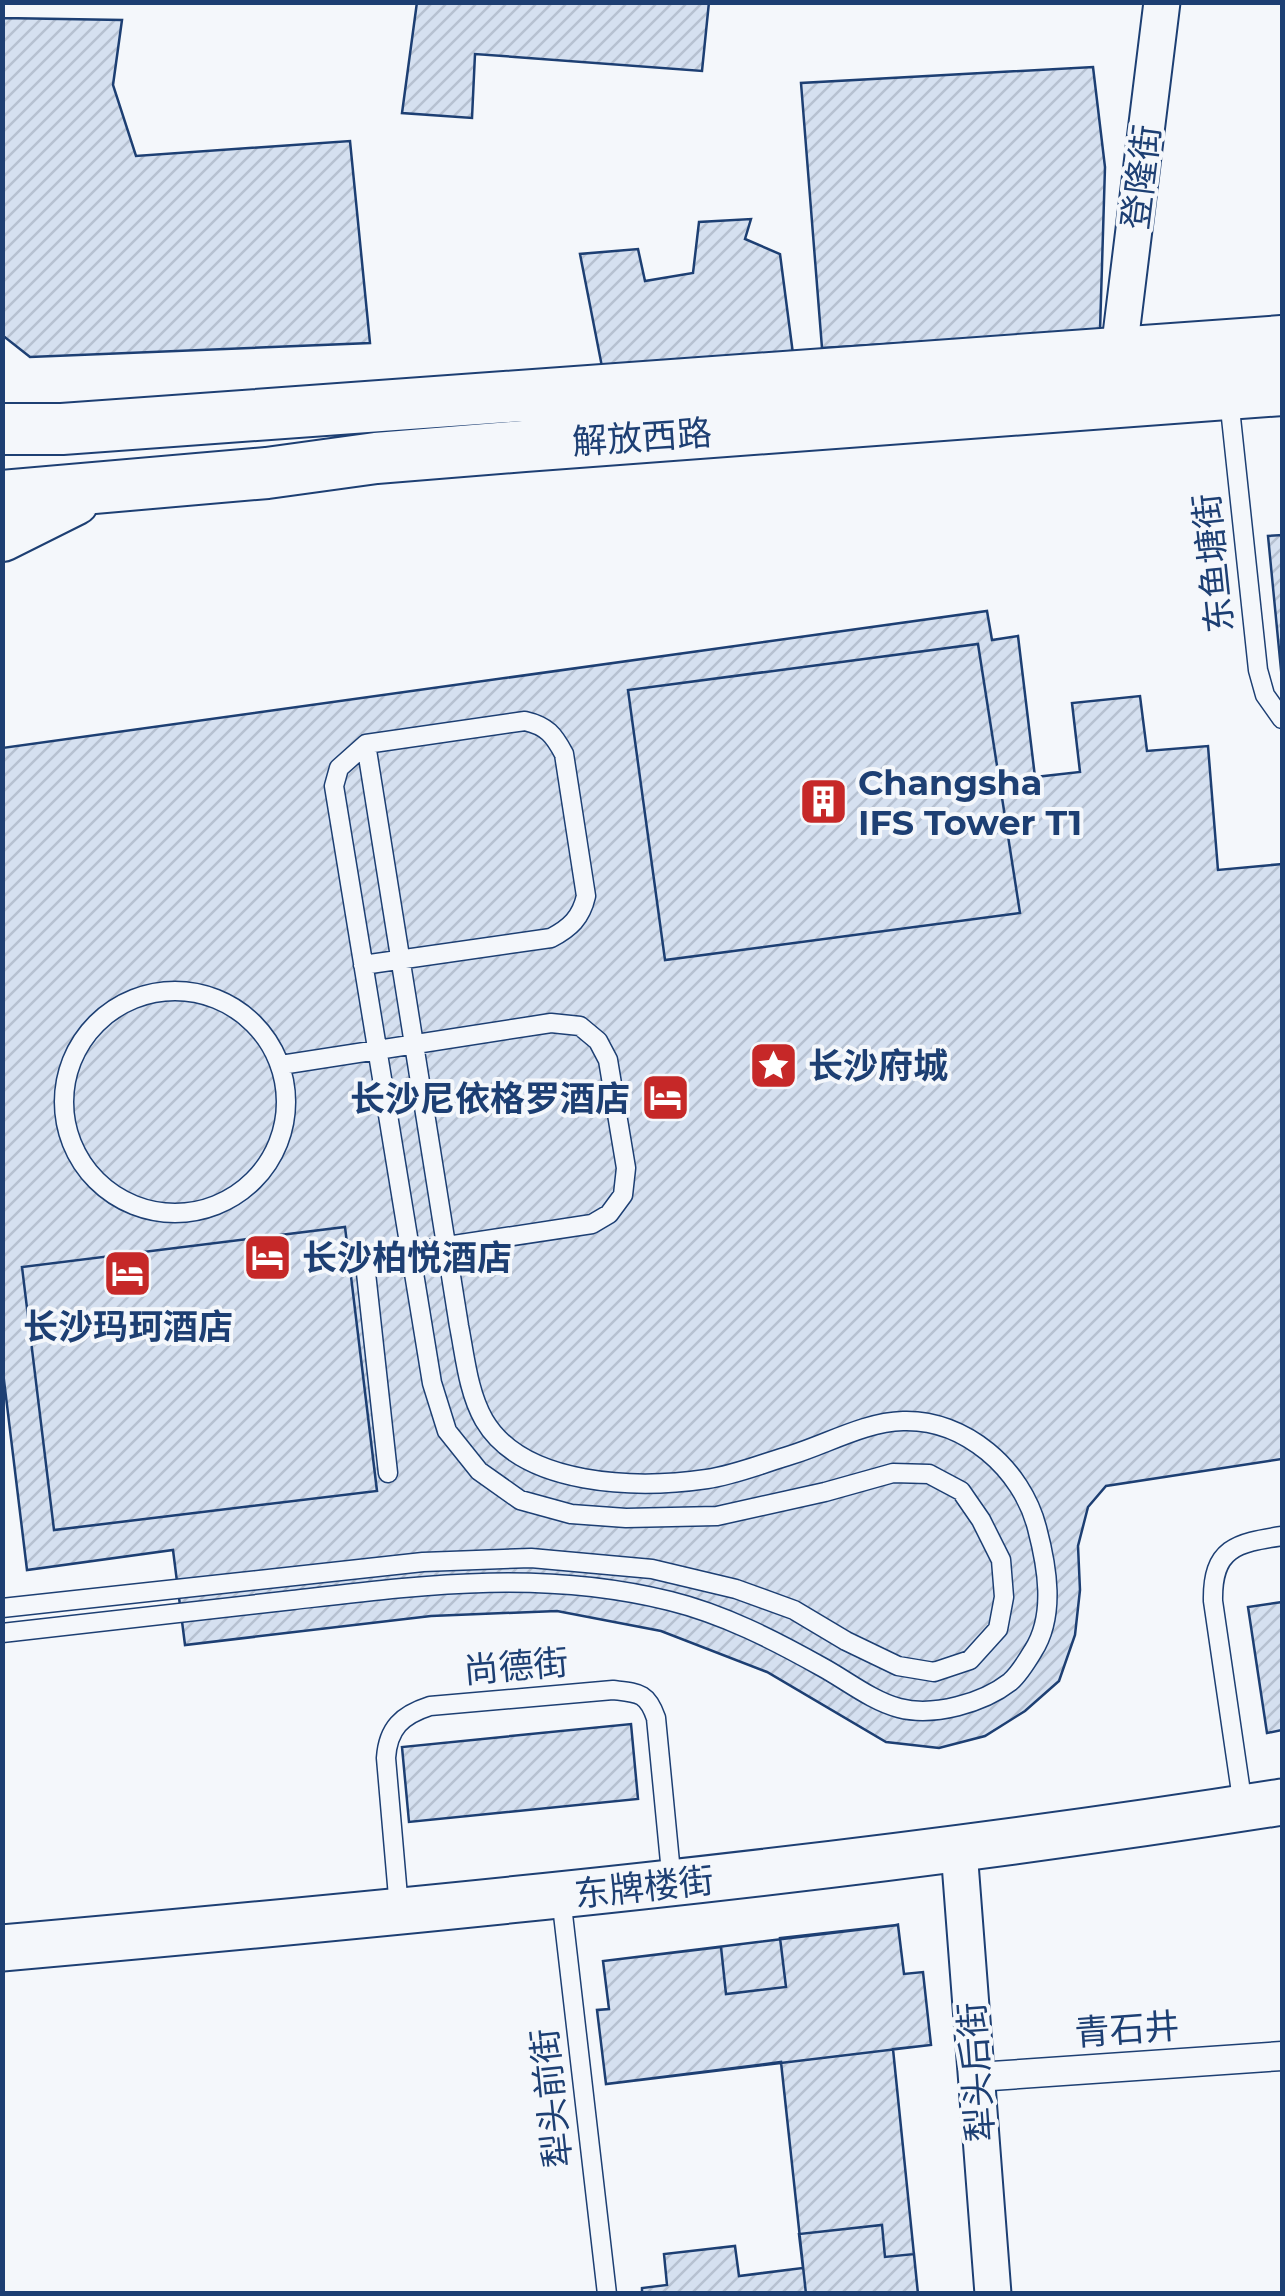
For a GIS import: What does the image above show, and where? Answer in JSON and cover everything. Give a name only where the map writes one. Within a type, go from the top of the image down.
[{"type":"main road","name":"解放西路","points":[[2,429],[62,429],[1282,340]]},
{"type":"main road","name":"解放西路","points":[[2,496],[487,449],[1282,390]]},
{"type":"main road","points":[[2,536],[99,488]]},
{"type":"street","name":"登隆街","points":[[1119,351],[1162,2]]},
{"type":"street","name":"东牌楼街","points":[[2,1948],[672,1884],[959,1850],[1263,1805]]},
{"type":"street","name":"犁头后街","points":[[959,1850],[993,2294]]},
{"type":"street","name":"青石井","points":[[977,2077],[1282,2056]]},
{"type":"lane","name":"东鱼塘街","points":[[1228,393],[1258,670],[1265,694],[1282,719]]},
{"type":"lane","points":[[2,1608],[423,1562],[531,1558],[652,1570],[736,1588],[794,1610],[846,1642],[898,1666],[934,1672],[970,1660],[998,1630],[1004,1596],[1001,1560],[982,1520],[961,1491],[929,1474],[893,1474],[717,1516],[626,1518],[571,1514],[520,1500],[479,1471],[447,1431],[432,1382],[410,1252],[363,965],[334,786],[338,768],[366,744],[525,721],[543,725],[564,754],[586,896],[582,912],[568,929],[551,938],[363,965]]},
{"type":"lane","points":[[2,1633],[428,1584],[532,1580],[605,1588],[674,1602],[777,1642],[901,1708],[937,1709],[977,1701],[1013,1680],[1038,1645],[1047,1607],[1046,1562],[1034,1515],[1016,1480],[990,1454],[963,1435],[932,1422],[898,1420],[708,1479],[622,1482],[572,1476],[535,1465],[506,1448],[482,1418],[468,1373],[366,744]]},
{"type":"lane","points":[[164,991],[182,992],[235,1007],[263,1032],[281,1065],[288,1101],[282,1137],[266,1169],[239,1194],[206,1210],[170,1214],[134,1206],[102,1187],[79,1159],[66,1125],[64,1089],[75,1052],[97,1023],[127,1001],[164,991]]},
{"type":"lane","points":[[281,1065],[551,1024],[580,1026],[598,1041],[608,1060],[626,1168],[623,1195],[609,1214],[592,1224],[373,1261],[366,1274],[388,1473]]},
{"type":"lane","points":[[1263,1805],[1213,1601],[1212,1578],[1218,1562],[1241,1543],[1282,1536]]},
{"type":"lane","name":"尚德街","points":[[400,1912],[387,1740],[396,1724],[410,1712],[430,1706],[613,1690],[638,1692],[650,1702],[656,1718],[672,1884]]},
{"type":"lane","name":"犁头前街","points":[[561,1896],[607,2294]]},
{"type":"building","points":[[2,2],[3,18],[122,20],[113,85],[136,156],[350,141],[370,343],[30,357],[2,335]]},
{"type":"building","points":[[417,2],[709,2],[702,71],[475,54],[472,118],[402,113]]},
{"type":"building","points":[[1093,67],[1105,167],[1100,331],[822,348],[801,83]]},
{"type":"building","points":[[751,219],[745,239],[780,254],[793,354],[603,372],[580,254],[638,249],[645,281],[693,273],[699,222]]},
{"type":"building","points":[[1282,535],[1282,680],[1268,536]]},
{"type":"building","points":[[987,611],[992,640],[1018,636],[1035,777],[1080,772],[1072,703],[1140,696],[1147,751],[1208,746],[1218,870],[1282,864],[1282,1459],[1106,1486],[1088,1507],[1078,1546],[1080,1590],[1075,1635],[1059,1681],[1025,1711],[985,1736],[939,1748],[886,1742],[767,1672],[661,1631],[557,1611],[431,1616],[185,1645],[173,1550],[27,1570],[2,1364],[2,748]]},
{"type":"building","name":"Changsha IFS Tower T1","points":[[978,644],[1020,913],[665,960],[628,690]]},
{"type":"building","points":[[345,1227],[377,1491],[54,1530],[22,1267]]},
{"type":"building","points":[[1282,1602],[1282,1730],[1267,1733],[1248,1607]]},
{"type":"building","points":[[631,1724],[638,1799],[409,1822],[402,1747]]},
{"type":"building","points":[[898,1925],[904,1974],[923,1972],[931,2045],[606,2084],[597,2010],[609,2009],[603,1961],[721,1947],[726,1994],[786,1987],[780,1938]]},
{"type":"building","points":[[898,1925],[904,1974],[923,1972],[931,2045],[893,2049],[918,2294],[806,2294],[781,2062],[606,2084],[597,2010],[609,2009],[603,1961]]},
{"type":"building","points":[[882,2225],[885,2257],[914,2254],[918,2294],[642,2294],[642,2288],[667,2285],[664,2254],[735,2246],[739,2276],[803,2268],[799,2234]]},
{"type":"place","name":"Changsha IFS Tower T1","points":[[823,802]]},
{"type":"place","name":"长沙府城","points":[[773,1065]]},
{"type":"place","name":"长沙尼依格罗酒店","points":[[665,1098]]},
{"type":"place","name":"长沙柏悦酒店","points":[[267,1257]]},
{"type":"place","name":"长沙玛珂酒店","points":[[128,1274]]}]
